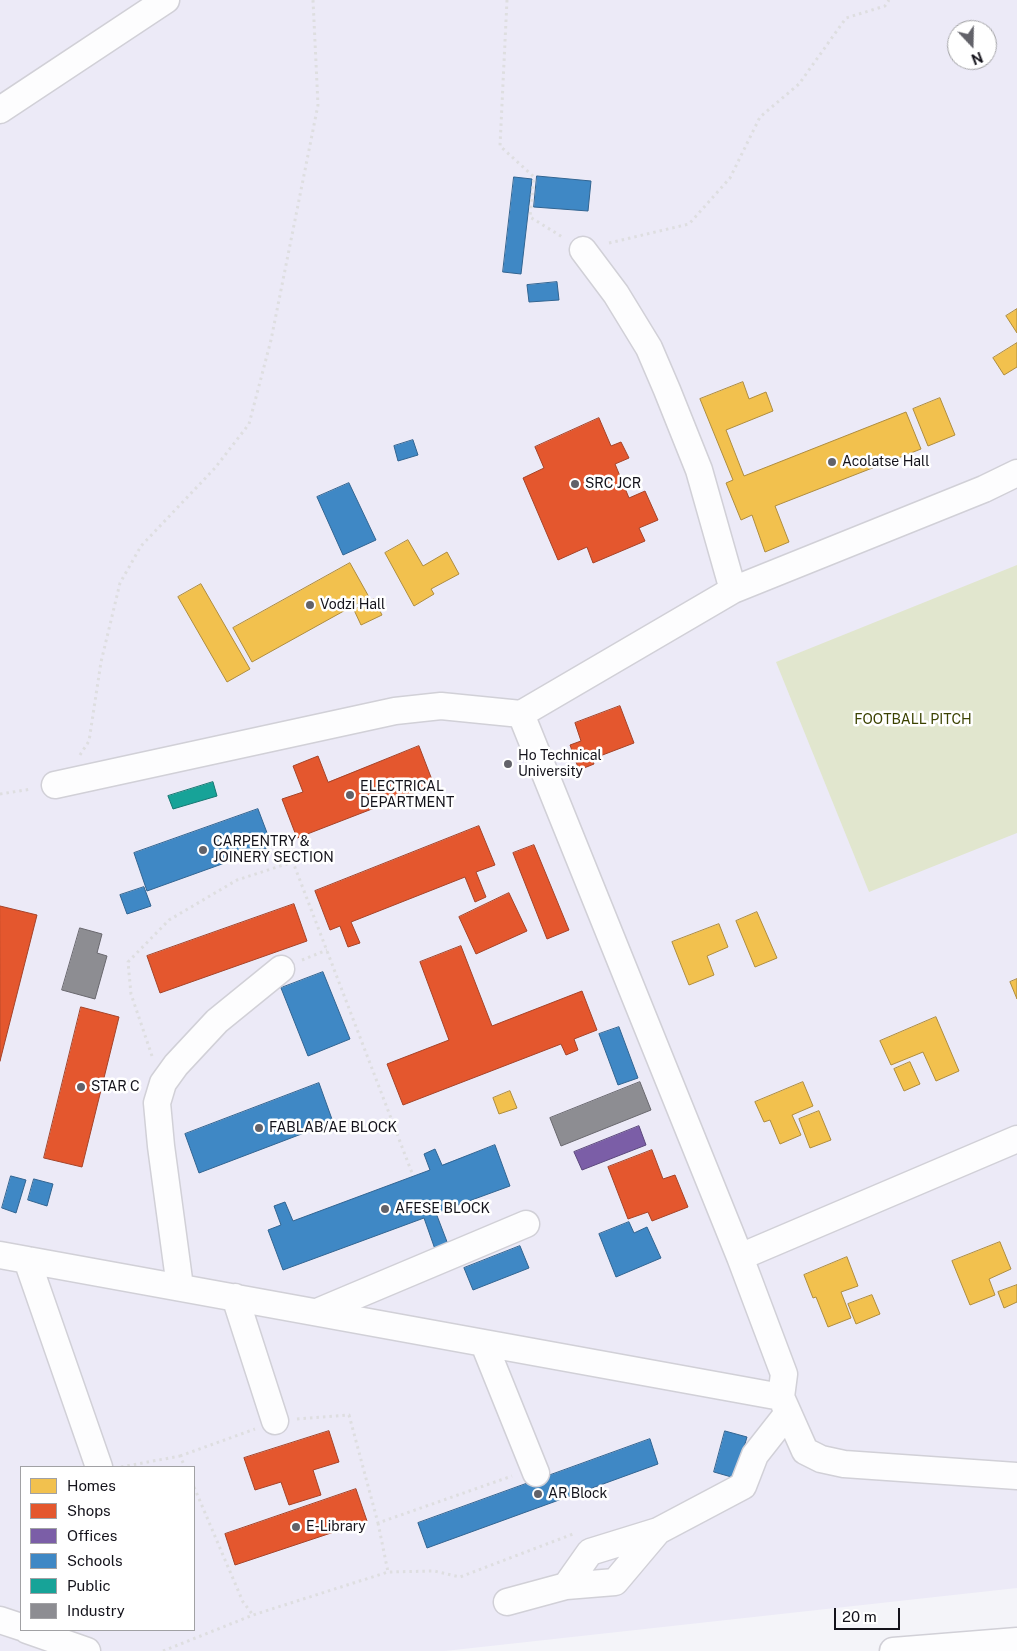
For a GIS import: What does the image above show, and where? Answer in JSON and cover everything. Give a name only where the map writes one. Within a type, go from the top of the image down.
[{"type":"street","points":[[0,110],[166,0]]},
{"type":"street","points":[[583,250],[616,294],[649,348],[699,470],[733,590]]},
{"type":"street","points":[[55,785],[395,711],[441,706],[521,714],[733,590],[984,489],[1017,473]]},
{"type":"street","points":[[521,714],[740,1257],[784,1374],[784,1405],[805,1451],[821,1459],[844,1464],[1017,1476]]},
{"type":"street","points":[[180,1287],[157,1103],[163,1083],[188,1051],[216,1022],[281,969]]},
{"type":"street","points":[[740,1257],[1017,1139]]},
{"type":"street","points":[[317,1312],[526,1224]]},
{"type":"street","points":[[0,1255],[235,1296],[784,1405]]},
{"type":"street","points":[[27,1260],[99,1466]]},
{"type":"street","points":[[235,1296],[275,1421]]},
{"type":"street","points":[[484,1344],[535,1470]]},
{"type":"street","points":[[566,1586],[590,1552],[658,1530],[743,1486],[755,1455],[784,1405]]},
{"type":"street","points":[[507,1602],[566,1586],[615,1582],[658,1530]]},
{"type":"street","points":[[0,1620],[20,1628]]},
{"type":"street","points":[[30,1631],[87,1651]]},
{"type":"street","points":[[893,1651],[928,1650],[1017,1641]]},
{"type":"path","points":[[78,758],[88,741],[101,662],[120,583],[142,546],[215,468],[249,424],[270,340],[318,106],[313,0]]},
{"type":"path","points":[[508,0],[500,146],[534,177],[530,217],[583,250],[689,224],[730,178],[760,117],[799,84],[846,18],[885,6],[889,0]]},
{"type":"path","points":[[0,794],[55,785]]},
{"type":"path","points":[[283,836],[412,1173]]},
{"type":"path","points":[[168,1076],[152,1056],[131,994],[128,962],[169,920],[237,880],[293,862]]},
{"type":"path","points":[[125,1466],[180,1456],[275,1421],[349,1415],[378,1523],[388,1572]]},
{"type":"path","points":[[180,1456],[185,1466]]},
{"type":"path","points":[[378,1523],[535,1470]]},
{"type":"path","points":[[195,1489],[243,1602],[253,1615]]},
{"type":"path","points":[[164,1651],[253,1615],[388,1572],[434,1572],[460,1577],[573,1534]]},
{"type":"shaded area","name":"Ho Technical University","points":[[0,0],[1017,0],[1017,1588],[445,1651],[0,1651]]},
{"type":"green space","name":"FOOTBALL PITCH","points":[[1017,565],[1017,833],[869,892],[776,662]]},
{"type":"building: Homes","points":[[1017,309],[1017,333],[1006,316]]},
{"type":"building: Homes","points":[[1017,343],[1017,367],[1004,375],[993,358]]},
{"type":"building: Homes","name":"Acolatse Hall","points":[[743,382],[749,399],[766,392],[773,411],[726,430],[744,476],[906,412],[921,449],[775,506],[789,542],[765,552],[752,515],[741,520],[726,483],[733,480],[700,399]]},
{"type":"building: Homes","name":"Acolatse Hall","points":[[940,398],[955,435],[928,446],[913,409]]},
{"type":"building: Homes","points":[[408,540],[423,566],[447,552],[459,574],[431,589],[434,594],[414,606],[385,553]]},
{"type":"building: Homes","points":[[350,563],[369,597],[252,662],[233,628]]},
{"type":"building: Homes","points":[[201,584],[250,669],[227,682],[178,597]]},
{"type":"building: Homes","points":[[374,599],[382,615],[361,625],[354,610]]},
{"type":"building: Homes","points":[[757,912],[777,958],[755,967],[736,921]]},
{"type":"building: Homes","points":[[719,924],[728,947],[707,956],[714,975],[689,985],[672,942]]},
{"type":"building: Homes","points":[[1017,979],[1017,999],[1010,982]]},
{"type":"building: Homes","points":[[936,1017],[959,1071],[936,1081],[923,1052],[891,1065],[880,1041]]},
{"type":"building: Homes","points":[[910,1062],[920,1084],[904,1091],[894,1069]]},
{"type":"building: Homes","points":[[803,1082],[813,1106],[792,1115],[801,1135],[780,1144],[770,1120],[764,1122],[755,1102]]},
{"type":"building: Homes","points":[[510,1091],[517,1108],[499,1114],[493,1098]]},
{"type":"building: Homes","points":[[819,1111],[831,1140],[810,1148],[799,1119]]},
{"type":"building: Homes","points":[[1000,1242],[1011,1269],[989,1279],[995,1295],[970,1305],[952,1261]]},
{"type":"building: Homes","points":[[847,1257],[858,1286],[841,1292],[851,1318],[828,1327],[816,1297],[813,1298],[804,1275]]},
{"type":"building: Homes","points":[[1017,1285],[1017,1302],[1004,1308],[998,1292]]},
{"type":"building: Homes","points":[[872,1295],[880,1314],[856,1324],[848,1304]]},
{"type":"building: Shops","name":"SRC JCR","points":[[599,418],[611,446],[621,442],[629,458],[615,464],[629,498],[645,491],[658,520],[639,528],[645,541],[593,563],[587,547],[558,560],[523,478],[544,468],[535,447]]},
{"type":"building: Shops","points":[[620,706],[634,743],[592,759],[594,764],[579,770],[570,745],[581,741],[575,723]]},
{"type":"building: Shops","name":"ELECTRICAL DEPARTMENT","points":[[419,746],[434,785],[297,838],[282,799],[303,792],[293,766],[318,756],[328,782]]},
{"type":"building: Shops","points":[[479,826],[495,865],[476,872],[486,897],[475,902],[465,877],[351,922],[360,943],[348,947],[340,926],[330,930],[315,891]]},
{"type":"building: Shops","points":[[534,845],[569,930],[547,939],[513,853]]},
{"type":"building: Shops","points":[[509,893],[527,931],[476,954],[459,917]]},
{"type":"building: Shops","points":[[294,904],[307,941],[160,993],[147,956]]},
{"type":"building: Shops","points":[[0,906],[37,915],[0,1061]]},
{"type":"building: Shops","points":[[461,946],[492,1026],[582,991],[597,1030],[574,1039],[578,1050],[566,1055],[561,1044],[403,1105],[387,1064],[449,1040],[420,962]]},
{"type":"building: Shops","name":"STAR C","points":[[81,1007],[119,1017],[82,1167],[44,1158]]},
{"type":"building: Shops","points":[[652,1150],[663,1179],[675,1175],[688,1207],[652,1221],[648,1212],[628,1219],[608,1167]]},
{"type":"building: Shops","points":[[329,1431],[339,1462],[313,1470],[321,1495],[289,1505],[281,1482],[255,1490],[244,1458]]},
{"type":"building: Shops","name":"E-Library","points":[[356,1489],[367,1521],[235,1565],[225,1534]]},
{"type":"building: Offices","points":[[639,1126],[646,1145],[582,1170],[574,1152]]},
{"type":"building: Schools","points":[[537,176],[591,181],[588,211],[534,207]]},
{"type":"building: Schools","points":[[514,177],[532,179],[521,274],[503,272]]},
{"type":"building: Schools","points":[[557,282],[559,300],[529,302],[527,285]]},
{"type":"building: Schools","points":[[413,440],[418,455],[398,461],[394,446]]},
{"type":"building: Schools","points":[[349,483],[376,540],[343,555],[317,497]]},
{"type":"building: Schools","name":"CARPENTRY & JOINERY SECTION","points":[[258,809],[272,846],[147,891],[134,853]]},
{"type":"building: Schools","points":[[144,887],[151,906],[127,914],[120,895]]},
{"type":"building: Schools","points":[[323,972],[350,1039],[308,1056],[281,988]]},
{"type":"building: Schools","points":[[619,1027],[638,1078],[618,1085],[599,1034]]},
{"type":"building: Schools","name":"FABLAB/AE BLOCK","points":[[319,1083],[333,1122],[199,1173],[185,1134]]},
{"type":"building: Schools","name":"AFESE BLOCK","points":[[495,1145],[510,1186],[436,1213],[449,1247],[436,1252],[424,1218],[283,1270],[268,1230],[281,1225],[274,1206],[285,1202],[293,1221],[430,1170],[424,1154],[435,1149],[442,1165]]},
{"type":"building: Schools","points":[[11,1176],[26,1180],[16,1213],[2,1208]]},
{"type":"building: Schools","points":[[34,1179],[53,1184],[47,1206],[28,1200]]},
{"type":"building: Schools","points":[[629,1222],[634,1233],[647,1227],[661,1258],[616,1277],[599,1234]]},
{"type":"building: Schools","points":[[520,1246],[529,1268],[473,1290],[464,1268]]},
{"type":"building: Schools","points":[[725,1431],[747,1437],[735,1478],[714,1472]]},
{"type":"building: Schools","name":"AR Block","points":[[650,1439],[658,1464],[427,1548],[418,1523]]},
{"type":"building: Public","points":[[213,782],[217,796],[173,809],[168,796]]},
{"type":"building: Industry","points":[[80,928],[102,934],[97,953],[107,956],[95,999],[62,990]]},
{"type":"building: Industry","points":[[640,1082],[651,1110],[561,1146],[550,1118]]},
{"type":"place","name":"Acolatse Hall","points":[[832,462]]},
{"type":"place","name":"SRC JCR","points":[[575,484]]},
{"type":"place","name":"Vodzi Hall","points":[[310,605]]},
{"type":"place","name":"Ho Technical University","points":[[508,764]]},
{"type":"place","name":"ELECTRICAL DEPARTMENT","points":[[350,795]]},
{"type":"place","name":"CARPENTRY & JOINERY SECTION","points":[[203,850]]},
{"type":"place","name":"STAR C","points":[[81,1087]]},
{"type":"place","name":"FABLAB/AE BLOCK","points":[[259,1128]]},
{"type":"place","name":"AFESE BLOCK","points":[[385,1209]]},
{"type":"place","name":"AR Block","points":[[538,1494]]},
{"type":"place","name":"E-Library","points":[[296,1527]]}]
